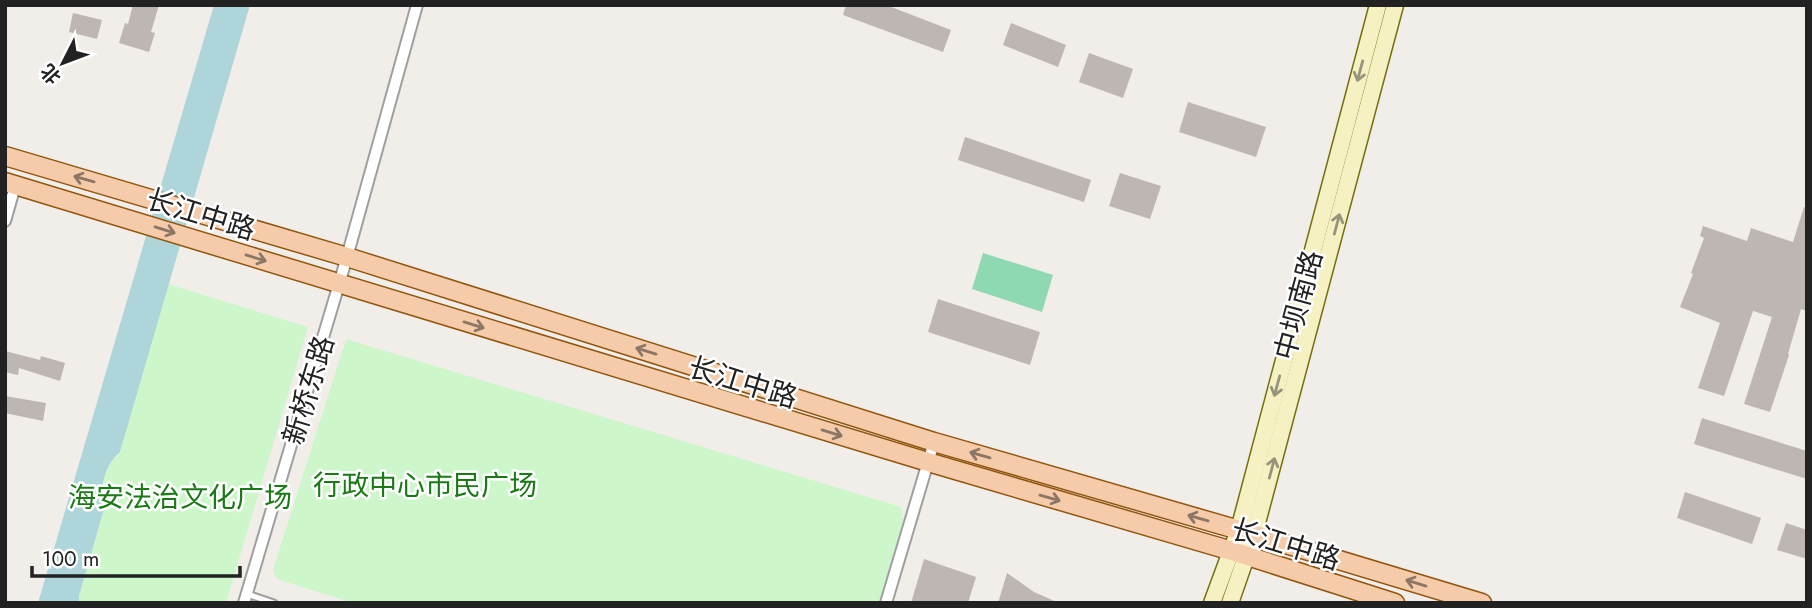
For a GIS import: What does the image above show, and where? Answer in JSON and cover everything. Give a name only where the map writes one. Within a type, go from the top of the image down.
[{"type":"main road","name":"中坝南路","points":[[1247,532],[1378,5]]},
{"type":"main road","name":"中坝南路","points":[[1212,603],[1239,554],[1247,532],[1395,5]]},
{"type":"main road","name":"长江中路","points":[[5,156],[347,257],[934,442],[1482,603]]},
{"type":"main road","name":"长江中路","points":[[10,184],[1395,603]]},
{"type":"main road","name":"中坝南路","points":[[1230,603],[1239,554]]},
{"type":"street","name":"新桥东路","points":[[245,598],[347,257],[417,5]]},
{"type":"street","points":[[5,221],[10,184]]},
{"type":"street","points":[[886,603],[934,442]]},
{"type":"lane","points":[[245,598],[274,603]]},
{"type":"green space","points":[[983,253],[1053,275],[1042,312],[972,289]]},
{"type":"green space","name":"海安法治文化广场","points":[[168,284],[308,327],[226,603],[79,603],[105,505],[105,476],[120,452]]},
{"type":"green space","name":"行政中心市民广场","points":[[346,339],[901,507],[903,521],[879,603],[353,603],[280,580],[273,570]]},
{"type":"water","points":[[214,5],[250,5],[120,452],[110,463],[105,476],[105,505],[79,603],[38,603]]},
{"type":"building","points":[[133,5],[159,5],[151,32],[155,33],[149,52],[119,43]]},
{"type":"building","points":[[846,5],[886,5],[951,30],[943,52],[843,15]]},
{"type":"building","points":[[73,13],[102,20],[97,39],[69,32]]},
{"type":"building","points":[[1011,23],[1066,45],[1058,67],[1003,45]]},
{"type":"building","points":[[1089,53],[1133,69],[1123,98],[1079,82]]},
{"type":"building","points":[[1188,102],[1266,127],[1256,157],[1179,132]]},
{"type":"building","points":[[965,137],[1091,180],[1084,202],[958,160]]},
{"type":"building","points":[[1120,173],[1161,186],[1150,219],[1109,206]]},
{"type":"building","points":[[1804,207],[1807,208],[1807,311],[1801,309],[1770,412],[1744,404],[1772,317],[1753,311],[1724,396],[1698,388],[1720,323],[1680,307],[1704,238],[1700,236],[1703,226],[1747,241],[1751,228],[1793,242]]},
{"type":"building","points":[[938,299],[1040,332],[1030,365],[928,332]]},
{"type":"building","points":[[5,351],[40,360],[41,356],[65,363],[60,381],[19,368],[18,375],[5,372]]},
{"type":"building","points":[[5,396],[46,403],[43,421],[5,413]]},
{"type":"building","points":[[1702,418],[1807,451],[1807,479],[1694,444]]},
{"type":"building","points":[[1685,492],[1761,518],[1752,544],[1677,518]]},
{"type":"building","points":[[1786,523],[1807,530],[1807,559],[1777,550]]},
{"type":"building","points":[[924,559],[976,577],[968,603],[911,603]]},
{"type":"building","points":[[1007,573],[1034,592],[1059,603],[998,603]]}]
